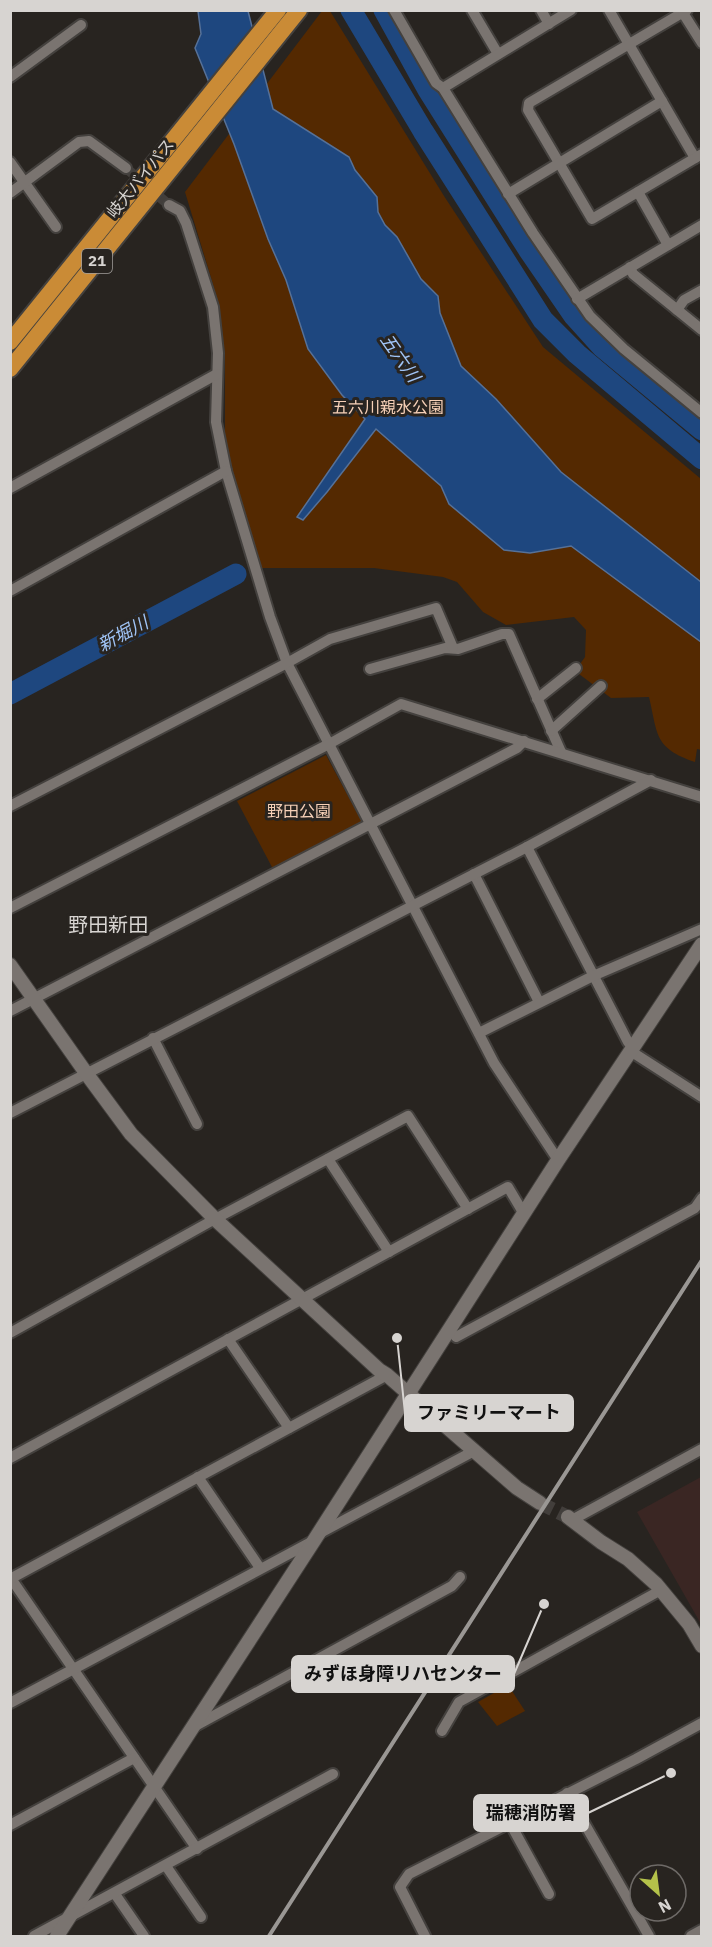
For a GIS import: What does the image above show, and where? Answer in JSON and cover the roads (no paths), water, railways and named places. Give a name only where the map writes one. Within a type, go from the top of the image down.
[{"type":"highway","name":"岐大バイパス","points":[[10,369],[178,147],[278,10]]},
{"type":"highway","name":"岐大バイパス","points":[[10,342],[299,10]]},
{"type":"street","points":[[394,10],[436,83],[442,88],[577,299],[590,316],[624,349],[702,413]]},
{"type":"street","points":[[472,10],[498,54]]},
{"type":"street","points":[[541,10],[549,24]]},
{"type":"street","points":[[442,88],[571,10]]},
{"type":"street","points":[[609,10],[629,45],[662,101],[698,156],[592,219],[528,110],[529,103],[629,45],[685,12],[702,43]]},
{"type":"street","points":[[10,77],[81,25]]},
{"type":"street","points":[[508,194],[662,101]]},
{"type":"street","points":[[10,193],[79,142],[89,141],[126,168]]},
{"type":"street","points":[[10,162],[56,227]]},
{"type":"street","points":[[638,192],[668,245]]},
{"type":"street","points":[[169,205],[180,211],[186,223],[213,307],[218,353],[216,422],[226,471],[270,617],[287,663],[494,1063],[558,1160]]},
{"type":"street","points":[[577,299],[702,225]]},
{"type":"street","points":[[630,267],[633,274],[702,330]]},
{"type":"street","points":[[677,310],[684,300],[702,290]]},
{"type":"street","points":[[10,488],[217,374]]},
{"type":"street","points":[[10,591],[226,471]]},
{"type":"street","points":[[10,806],[330,639],[436,608],[453,648]]},
{"type":"street","points":[[370,669],[446,648],[458,649],[502,634],[509,634],[561,753]]},
{"type":"street","points":[[537,699],[576,668]]},
{"type":"street","points":[[551,731],[601,686]]},
{"type":"street","points":[[10,908],[401,705],[702,796]]},
{"type":"street","points":[[10,1011],[518,748],[524,741]]},
{"type":"street","points":[[10,1113],[527,847],[651,780]]},
{"type":"street","points":[[527,847],[632,1049],[702,1097]]},
{"type":"street","points":[[474,874],[539,1002]]},
{"type":"street","points":[[479,1033],[593,976],[702,929]]},
{"type":"street","points":[[57,1936],[195,1726],[558,1160],[702,944]]},
{"type":"street","points":[[10,965],[131,1134],[215,1219],[379,1370],[517,1488],[540,1503]]},
{"type":"street","points":[[153,1038],[197,1124]]},
{"type":"street","points":[[10,1333],[215,1219],[408,1116],[468,1209]]},
{"type":"street","points":[[328,1159],[389,1252]]},
{"type":"street","points":[[10,1458],[508,1187],[524,1214]]},
{"type":"street","points":[[456,1337],[695,1208],[702,1198]]},
{"type":"street","points":[[228,1339],[289,1428]]},
{"type":"street","points":[[197,1849],[11,1578],[387,1375]]},
{"type":"street","points":[[702,1449],[570,1519],[628,1559],[662,1590],[689,1624],[702,1646]]},
{"type":"street","points":[[10,1703],[474,1451]]},
{"type":"street","points":[[198,1477],[260,1568]]},
{"type":"street","points":[[195,1726],[452,1586],[460,1577]]},
{"type":"street","points":[[441,1731],[459,1702],[662,1590]]},
{"type":"street","points":[[424,1936],[400,1887],[409,1874],[702,1723]]},
{"type":"street","points":[[10,1825],[134,1758]]},
{"type":"street","points":[[33,1936],[115,1894],[333,1774]]},
{"type":"street","points":[[567,1793],[649,1936]]},
{"type":"street","points":[[510,1823],[549,1894]]},
{"type":"street","points":[[166,1866],[201,1917]]},
{"type":"street","points":[[115,1894],[144,1936]]},
{"type":"street","points":[[691,1936],[702,1930]]},
{"type":"water","points":[[198,11],[248,11],[273,109],[349,157],[355,170],[377,197],[378,212],[385,225],[397,237],[421,279],[438,296],[440,313],[461,366],[496,399],[561,472],[701,582],[701,642],[571,546],[530,553],[504,550],[449,504],[441,486],[376,429],[303,520],[297,517],[365,419],[342,395],[308,349],[286,280],[195,48],[201,34]]},
{"type":"waterway","name":"五六川","points":[[351,10],[423,131],[543,320],[577,354],[702,459]]},
{"type":"waterway","points":[[384,10],[428,90],[528,249],[574,316],[602,347],[702,430]]},
{"type":"waterway","name":"新堀川","points":[[10,694],[236,574]]},
{"type":"tunnel","points":[[126,168],[169,205]]},
{"type":"tunnel","points":[[540,1503],[568,1517]]},
{"type":"railway","points":[[269,1936],[702,1260]]},
{"type":"place","name":"ファミリーマート","points":[[397,1338]]},
{"type":"place","name":"みずほ身障リハセンター","points":[[544,1604]]},
{"type":"place","name":"瑞穂消防署","points":[[671,1773]]},
{"type":"district","name":"野田新田","points":[[108,925]]},
{"type":"park label","name":"五六川親水公園","points":[[388,407]]},
{"type":"park label","name":"野田公園","points":[[299,811]]}]
